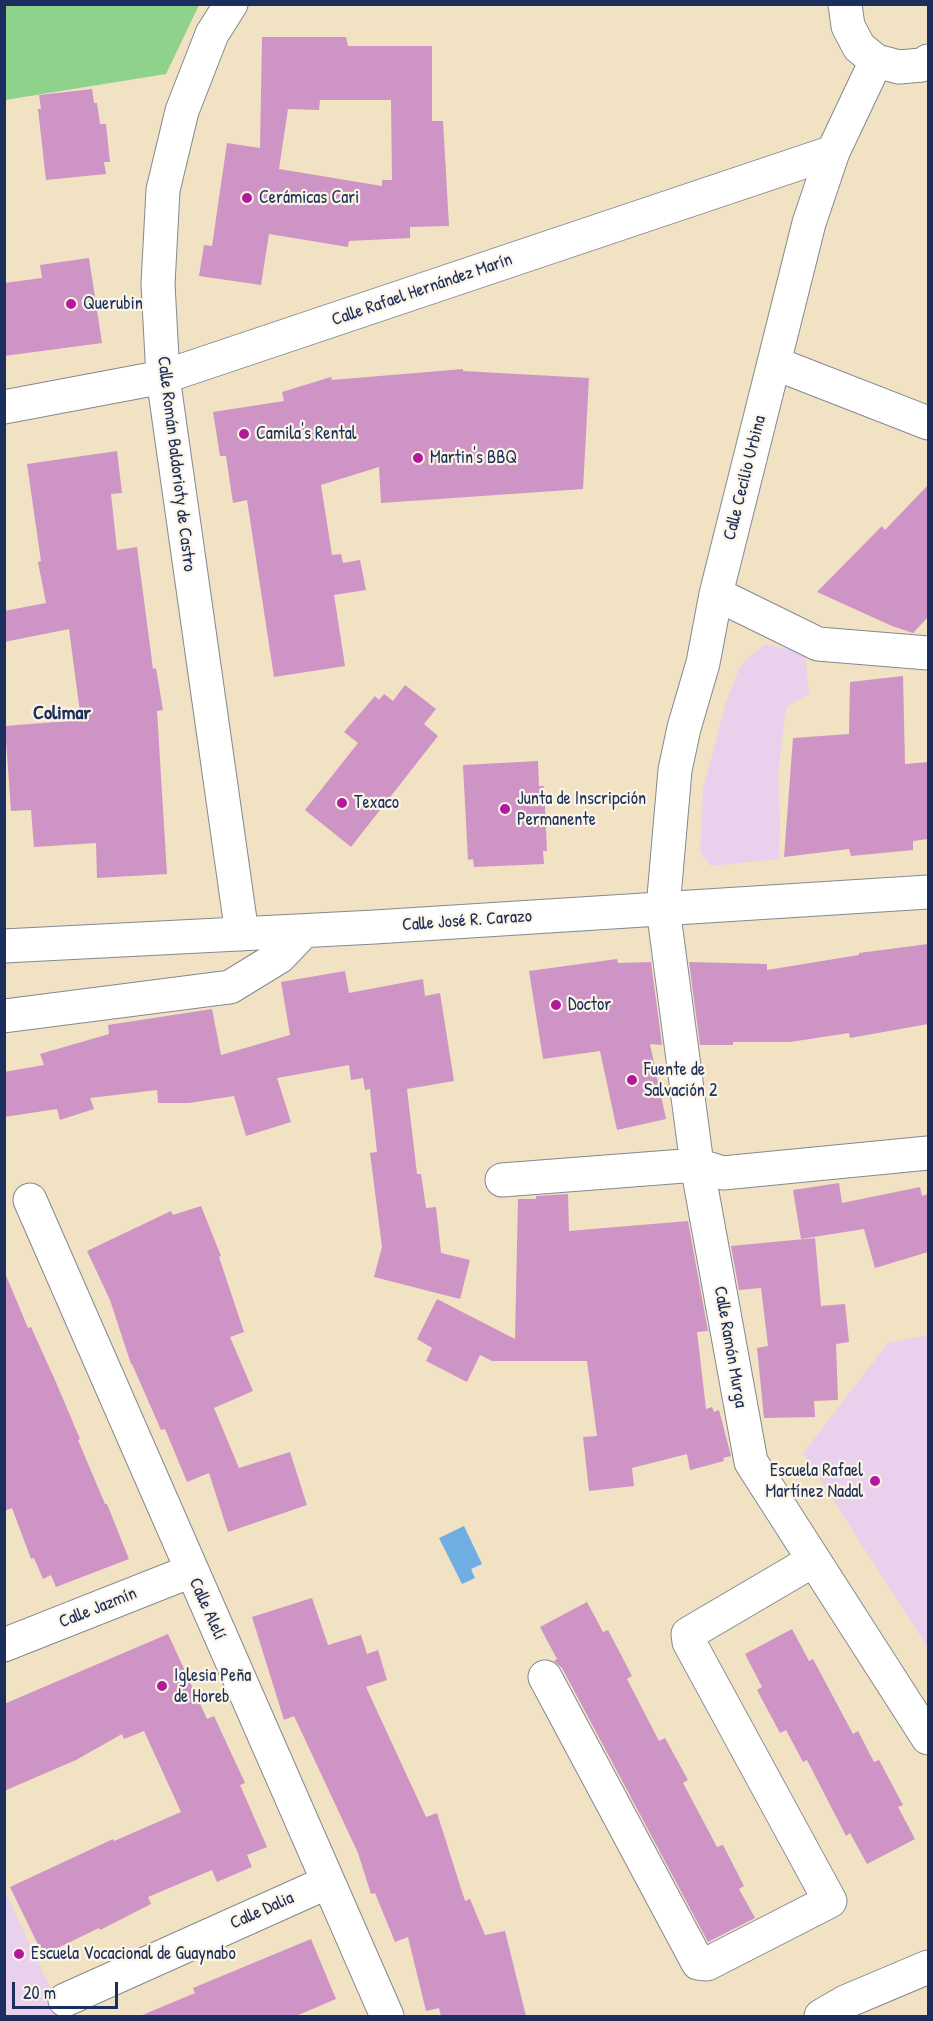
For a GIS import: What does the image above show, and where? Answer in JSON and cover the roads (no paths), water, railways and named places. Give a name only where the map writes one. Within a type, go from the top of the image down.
[{"type":"street","name":"Calle Román Baldorioty de Castro","points":[[231,4],[212,34],[182,111],[163,189],[158,284],[163,377],[242,934]]},
{"type":"street","points":[[845,4],[848,26],[859,46],[876,61],[899,67],[922,65],[928,61]]},
{"type":"street","name":"Calle Cecilio Urbina","points":[[663,908],[675,770],[684,728],[703,663],[716,594],[809,223],[833,152],[876,61]]},
{"type":"street","name":"Calle Rafael Hernández Marín","points":[[4,407],[163,377],[833,152]]},
{"type":"street","points":[[774,363],[928,423]]},
{"type":"street","points":[[716,594],[818,644],[928,653]]},
{"type":"street","name":"Calle José R. Carazo","points":[[4,946],[304,931],[928,892]]},
{"type":"street","name":"Calle Ramón Murga","points":[[663,908],[697,1165],[751,1462],[928,1738]]},
{"type":"street","points":[[4,1016],[230,987],[279,957],[304,931]]},
{"type":"street","points":[[502,1180],[697,1165],[723,1173],[928,1153]]},
{"type":"street","name":"Calle Alelí","points":[[30,1200],[387,2016]]},
{"type":"street","points":[[545,1677],[698,1963],[707,1964],[830,1901],[689,1642],[688,1634],[814,1560]]},
{"type":"street","name":"Calle Jazmín","points":[[4,1645],[191,1571]]},
{"type":"street","name":"Calle Dalia","points":[[65,2000],[328,1882]]},
{"type":"street","points":[[821,2016],[845,2002],[928,1966]]},
{"type":"water","points":[[464,1526],[482,1564],[471,1569],[475,1578],[462,1584],[439,1538]]},
{"type":"place","name":"Cerámicas Cari","points":[[247,198]]},
{"type":"place","name":"Querubin","points":[[71,304]]},
{"type":"place","name":"Camila's Rental","points":[[244,434]]},
{"type":"place","name":"Martin's BBQ","points":[[418,458]]},
{"type":"place","name":"Texaco","points":[[342,803]]},
{"type":"place","name":"Junta de Inscripción Permanente","points":[[505,809]]},
{"type":"place","name":"Doctor","points":[[556,1005]]},
{"type":"place","name":"Fuente de Salvación 2","points":[[632,1080]]},
{"type":"place","name":"Escuela Rafael Martínez Nadal","points":[[875,1481]]},
{"type":"place","name":"Iglesia Peña de Horeb","points":[[162,1686]]},
{"type":"place","name":"Escuela Vocacional de Guaynabo","points":[[19,1954]]},
{"type":"district","name":"Colimar","points":[[62,714]]}]
